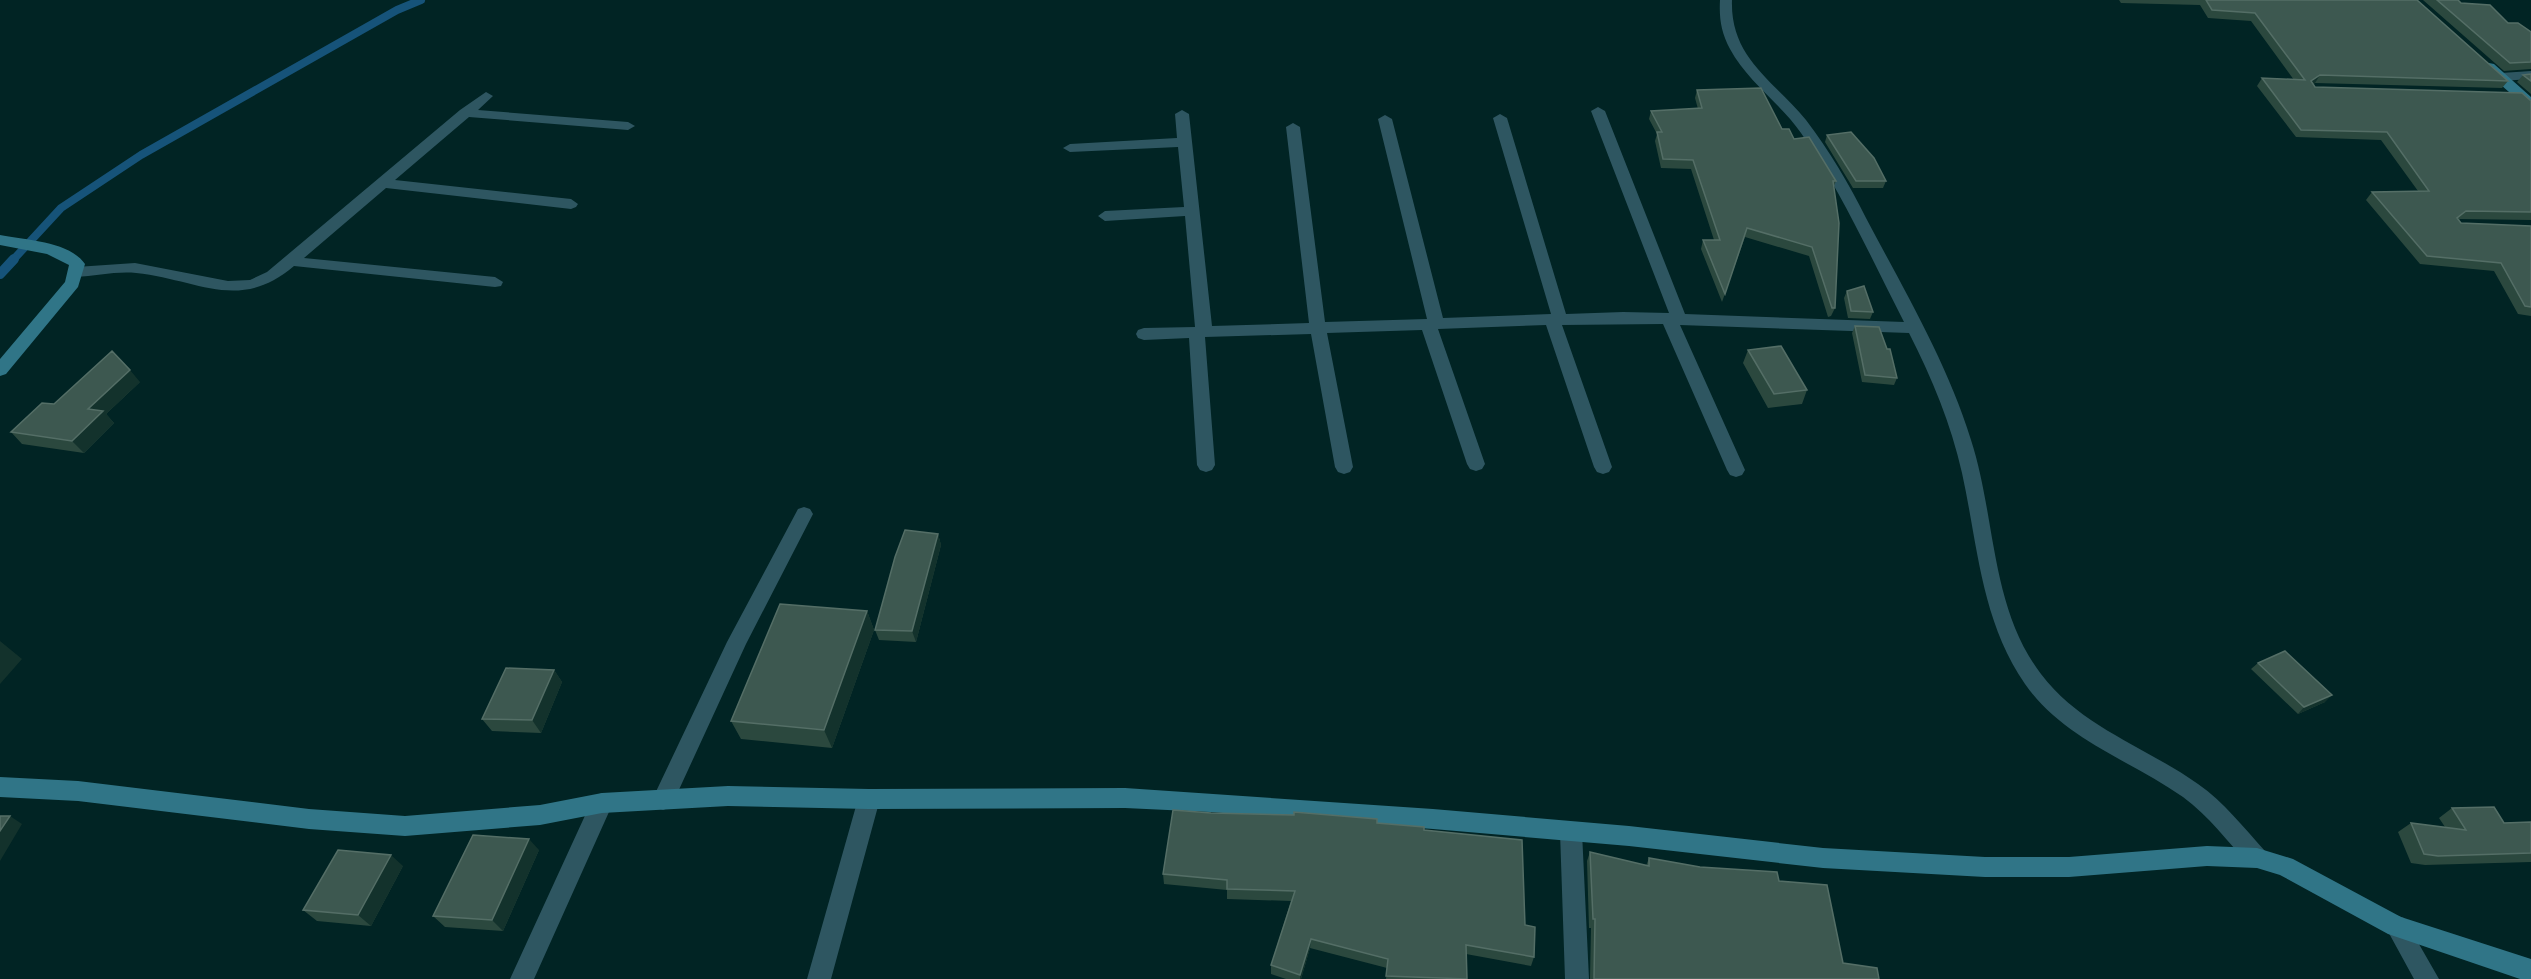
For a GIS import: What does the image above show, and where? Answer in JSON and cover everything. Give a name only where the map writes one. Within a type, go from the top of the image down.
[{"type":"street","points":[[1726,0],[1724,16],[1739,53],[1800,123],[1834,172],[1862,220],[1945,393],[1964,443],[1988,574],[1998,609],[2020,660],[2052,703],[2106,741],[2161,771],[2194,793],[2222,819],[2257,858]]},
{"type":"street","points":[[2479,59],[2526,99]]},
{"type":"street","points":[[2501,77],[2531,75]]},
{"type":"street","points":[[2497,94],[2526,99]]},
{"type":"street","points":[[76,272],[135,268],[228,286],[252,285],[273,276],[486,96]]},
{"type":"street","points":[[1598,111],[1674,319],[1736,470]]},
{"type":"street","points":[[465,113],[628,126]]},
{"type":"street","points":[[1182,114],[1192,211],[1206,465]]},
{"type":"street","points":[[1500,118],[1556,320],[1603,467]]},
{"type":"street","points":[[1385,119],[1432,324],[1476,464]]},
{"type":"street","points":[[1293,127],[1318,327],[1344,467]]},
{"type":"street","points":[[1070,148],[1185,142]]},
{"type":"street","points":[[381,183],[571,204]]},
{"type":"street","points":[[1105,216],[1192,211]]},
{"type":"street","points":[[0,240],[58,253],[73,258],[77,264],[72,283],[0,370]]},
{"type":"street","points":[[290,261],[495,282]]},
{"type":"street","points":[[1144,334],[1556,320],[1674,319],[1915,328]]},
{"type":"street","points":[[663,800],[737,642],[804,514]]},
{"type":"street","points":[[0,787],[78,790],[309,819],[405,826],[540,815],[602,803],[728,796],[869,799],[971,797],[1210,802],[1629,836],[1823,858],[1984,867],[2070,867],[2207,856],[2257,858],[2285,866],[2396,926],[2531,971]]},
{"type":"street","points":[[819,979],[869,799]]},
{"type":"street","points":[[522,979],[602,803]]},
{"type":"street","points":[[1571,831],[1577,979]]},
{"type":"street","points":[[2396,926],[2427,979]]},
{"type":"building","points":[[2206,0],[2417,0],[2508,81],[2320,75],[2311,81],[2315,87],[2522,93],[2531,101],[2531,212],[2466,211],[2457,218],[2461,223],[2531,226],[2531,307],[2525,306],[2501,263],[2427,256],[2372,192],[2429,191],[2387,132],[2301,130],[2262,78],[2305,80],[2255,13],[2212,10]]},
{"type":"building","points":[[2437,0],[2458,0],[2461,3],[2490,5],[2508,23],[2518,23],[2531,32],[2531,62],[2510,63]]},
{"type":"building","points":[[2531,74],[2531,81],[2523,75]]},
{"type":"building","points":[[1761,88],[1782,129],[1789,129],[1794,139],[1809,137],[1836,181],[1833,181],[1839,223],[1835,308],[1832,308],[1812,247],[1747,228],[1725,294],[1703,240],[1720,240],[1693,160],[1663,159],[1657,132],[1662,132],[1651,111],[1702,108],[1697,90]]},
{"type":"building","points":[[1851,132],[1874,158],[1886,181],[1856,181],[1827,135]]},
{"type":"building","points":[[1864,286],[1873,312],[1851,311],[1847,291]]},
{"type":"building","points":[[1855,326],[1879,327],[1887,349],[1890,349],[1897,378],[1865,375]]},
{"type":"building","points":[[1781,346],[1807,390],[1774,394],[1748,350]]},
{"type":"building","points":[[112,351],[130,370],[88,409],[103,411],[72,441],[11,432],[42,403],[54,404]]},
{"type":"building","points":[[905,530],[938,534],[912,631],[875,630],[895,557]]},
{"type":"building","points":[[780,604],[867,611],[824,730],[731,721]]},
{"type":"building","points":[[2285,651],[2332,695],[2304,707],[2258,663]]},
{"type":"building","points":[[506,668],[554,670],[532,720],[482,719]]},
{"type":"building","points":[[2494,807],[2504,823],[2531,822],[2531,853],[2438,856],[2424,854],[2411,823],[2466,830],[2452,808]]},
{"type":"building","points":[[1173,810],[1294,815],[1294,812],[1377,819],[1377,823],[1424,827],[1424,830],[1522,840],[1525,925],[1535,927],[1534,957],[1466,945],[1467,979],[1386,976],[1388,959],[1311,939],[1300,975],[1271,965],[1295,891],[1227,889],[1227,880],[1163,874]]},
{"type":"building","points":[[0,816],[10,816],[0,831]]},
{"type":"building","points":[[473,835],[529,839],[492,920],[433,916]]},
{"type":"building","points":[[338,850],[391,855],[358,915],[303,910]]},
{"type":"building","points":[[1590,852],[1649,866],[1649,858],[1700,867],[1777,872],[1779,881],[1827,885],[1843,963],[1877,968],[1879,979],[1594,979],[1595,919],[1593,919]]},
{"type":"waterway","points":[[13,260],[61,208],[141,155],[397,10],[421,0]]},
{"type":"waterway","points":[[0,274],[14,259]]}]
